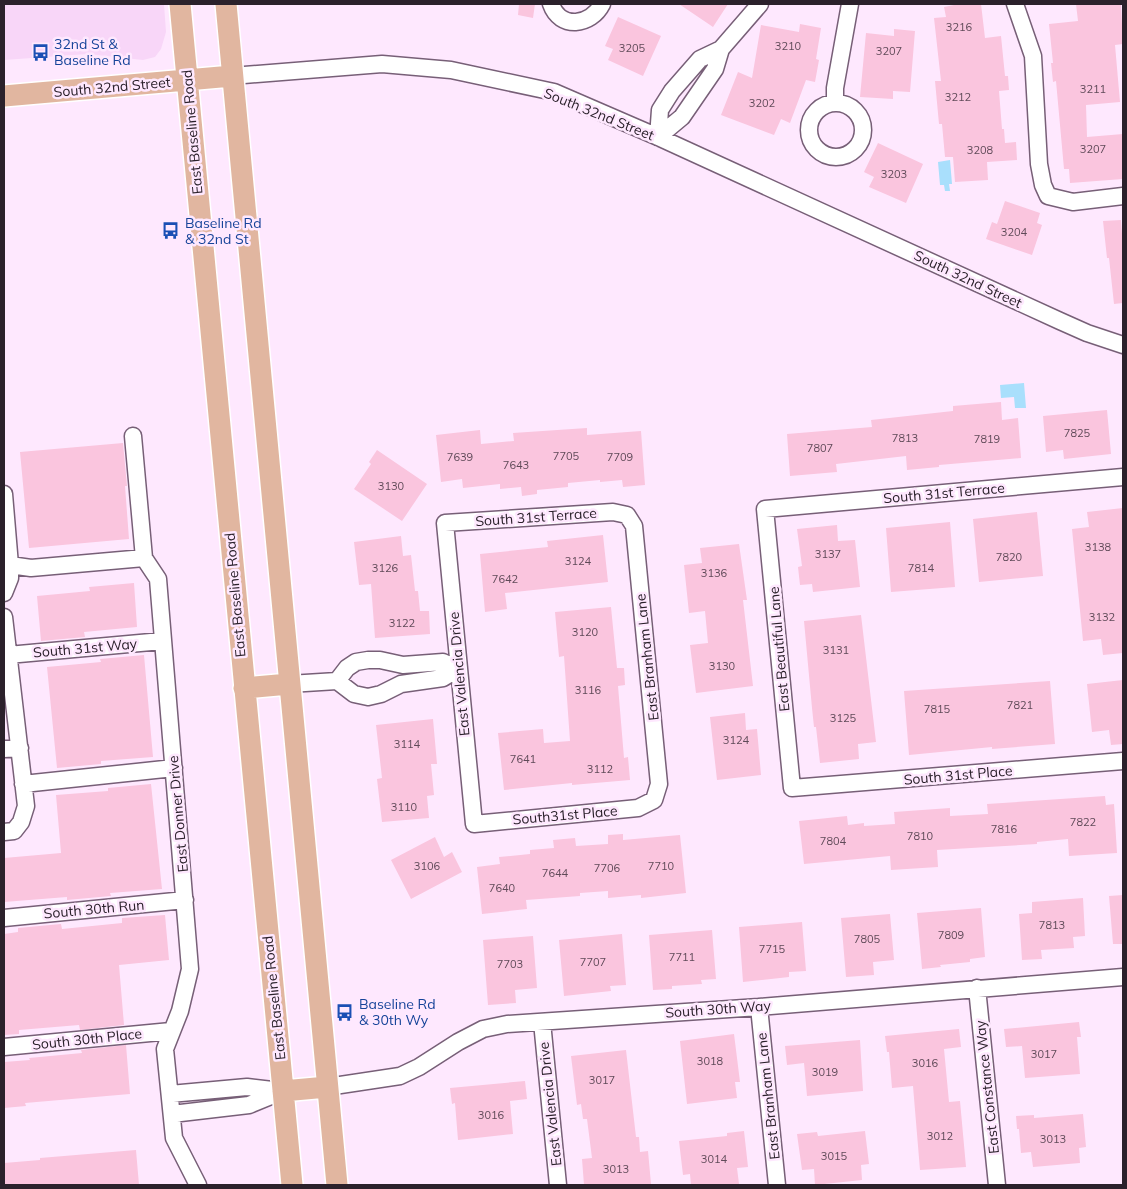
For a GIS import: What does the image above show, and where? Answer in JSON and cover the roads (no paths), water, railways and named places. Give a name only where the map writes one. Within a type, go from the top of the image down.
[{"type":"main road","name":"East Baseline Road","points":[[180,4],[292,1185]]},
{"type":"main road","points":[[226,4],[337,1185]]},
{"type":"main road","name":"South 32nd Street","points":[[4,96],[232,76]]},
{"type":"main road","points":[[244,688],[289,684]]},
{"type":"main road","points":[[283,1091],[327,1087]]},
{"type":"street","points":[[551,4],[557,14],[572,22],[590,19],[597,13],[602,4]]},
{"type":"street","points":[[658,137],[682,117],[715,69],[721,49],[760,4]]},
{"type":"street","points":[[835,102],[835,88],[850,4]]},
{"type":"street","points":[[1015,4],[1033,56],[1039,164],[1043,185],[1048,196],[1073,202],[1123,196]]},
{"type":"street","points":[[658,137],[660,110],[672,91],[700,58],[721,49]]},
{"type":"street","name":"South 32nd Street","points":[[232,76],[382,64],[451,70],[554,92],[658,137],[1060,321],[1087,333],[1123,345]]},
{"type":"street","name":"East Donner Drive","points":[[133,436],[144,558],[158,579],[190,969],[180,1011],[165,1049],[174,1138],[198,1185]]},
{"type":"street","name":"South 31st Terrace","points":[[765,509],[1123,477]]},
{"type":"street","points":[[4,494],[10,565],[10,578],[4,593]]},
{"type":"street","name":"East Beautiful Lane","points":[[765,509],[792,788]]},
{"type":"street","name":"South 31st Terrace","points":[[445,524],[613,512],[627,515]]},
{"type":"street","name":"East Branham Lane","points":[[627,515],[634,526],[659,784],[654,800]]},
{"type":"street","name":"East Valencia Drive","points":[[445,524],[474,824]]},
{"type":"street","points":[[10,565],[31,568],[144,558]]},
{"type":"street","points":[[4,619],[8,655],[12,748],[24,784],[26,806],[21,822],[14,830],[4,832]]},
{"type":"street","name":"South 31st Way","points":[[8,655],[162,641]]},
{"type":"street","points":[[337,681],[347,668],[356,662],[368,660],[380,660],[403,665],[442,662],[458,670]]},
{"type":"street","points":[[289,684],[337,681],[354,694],[368,697],[382,694],[401,684],[443,678],[458,670]]},
{"type":"street","name":"South 31st Place","points":[[792,788],[1123,761]]},
{"type":"street","points":[[24,784],[174,768]]},
{"type":"street","name":"South31st Place","points":[[474,824],[638,808],[654,800]]},
{"type":"street","name":"South 30th Run","points":[[4,918],[185,900]]},
{"type":"street","name":"South 30th Way","points":[[327,1087],[400,1076],[419,1067],[482,1029],[507,1024],[758,1007],[1123,977]]},
{"type":"street","name":"East Constance Way","points":[[977,988],[998,1185]]},
{"type":"street","name":"East Branham Lane","points":[[758,1007],[777,1185]]},
{"type":"street","name":"East Valencia Drive","points":[[542,1022],[558,1185]]},
{"type":"street","name":"South 30th Place","points":[[4,1047],[171,1031]]},
{"type":"street","points":[[170,1094],[248,1087],[283,1091]]},
{"type":"street","points":[[213,1090],[215,1109]]},
{"type":"street","points":[[172,1114],[249,1106],[283,1091]]},
{"type":"water","points":[[950,160],[952,184],[949,184],[950,191],[945,191],[944,185],[940,185],[938,162]]},
{"type":"water","points":[[1024,383],[1026,408],[1015,408],[1014,397],[1001,398],[1000,385]]},
{"type":"place","name":"32nd St & Baseline Rd","points":[[40,52]]},
{"type":"place","name":"Baseline Rd & 32nd St","points":[[171,231]]},
{"type":"place","name":"Baseline Rd & 30th Wy","points":[[345,1012]]}]
